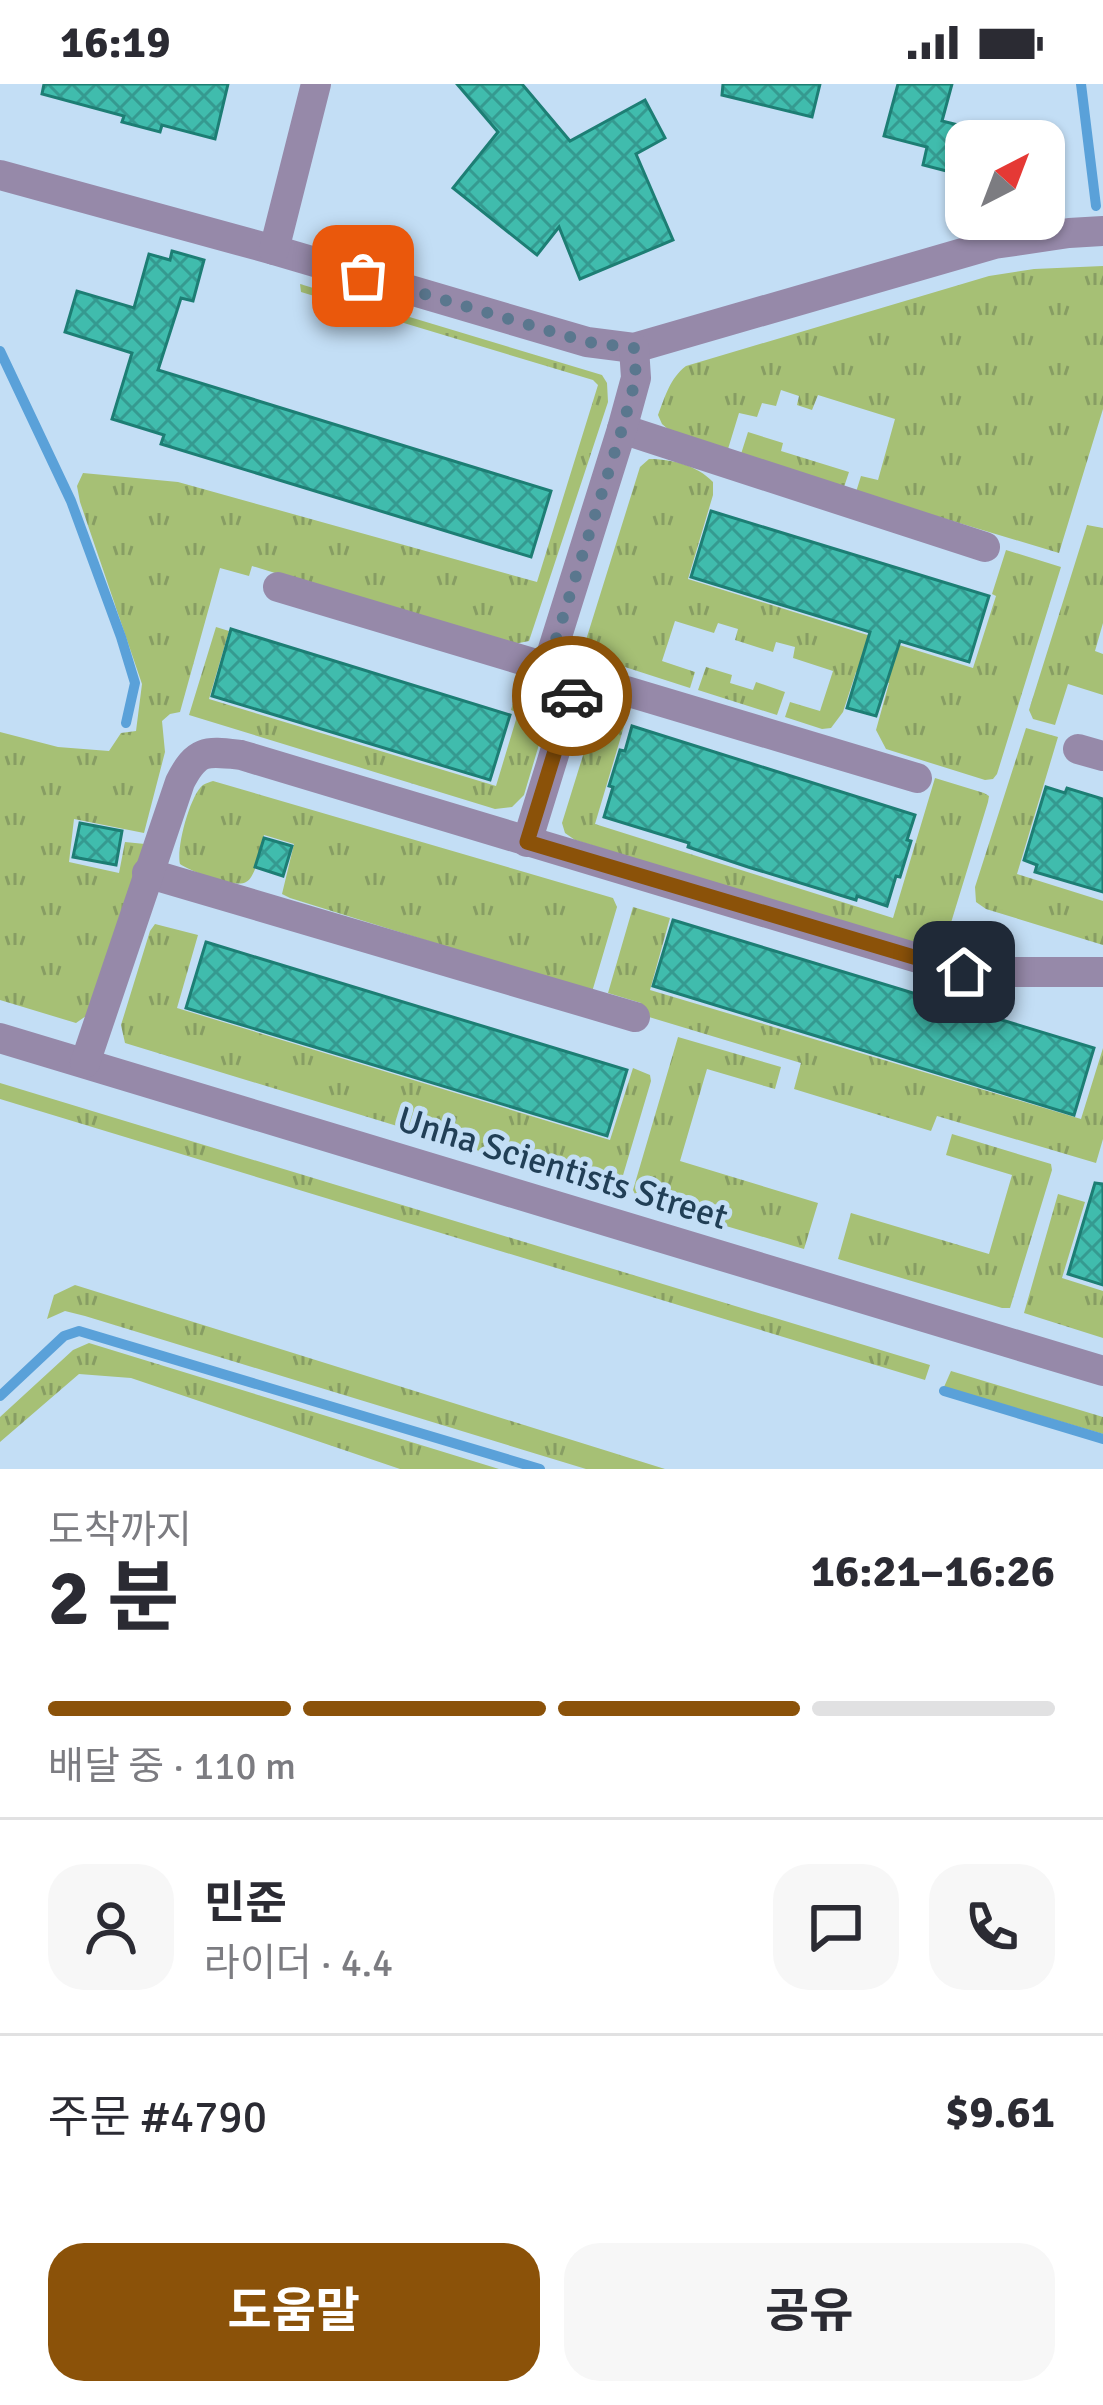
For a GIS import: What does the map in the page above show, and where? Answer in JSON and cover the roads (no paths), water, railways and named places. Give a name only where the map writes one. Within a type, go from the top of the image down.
[{"type":"street","points":[[274,250],[316,84]]},
{"type":"street","points":[[0,175],[587,342],[634,348],[994,244],[1103,231]]},
{"type":"street","points":[[547,668],[636,378],[634,348]]},
{"type":"street","points":[[622,429],[985,547]]},
{"type":"street","points":[[278,587],[917,778]]},
{"type":"street","points":[[527,842],[578,677]]},
{"type":"street","points":[[85,1063],[180,782],[191,761],[211,752],[241,754],[964,972],[1103,972]]},
{"type":"street","points":[[147,873],[634,1017]]},
{"type":"street","name":"Unha Scientists Street","points":[[0,1038],[1103,1371]]},
{"type":"waterway","points":[[1081,84],[1096,206]]},
{"type":"waterway","points":[[0,351],[71,501],[121,637],[135,683],[126,723]]},
{"type":"waterway","points":[[0,1396],[64,1336],[79,1331],[540,1469]]},
{"type":"waterway","points":[[944,1391],[1103,1439]]}]
